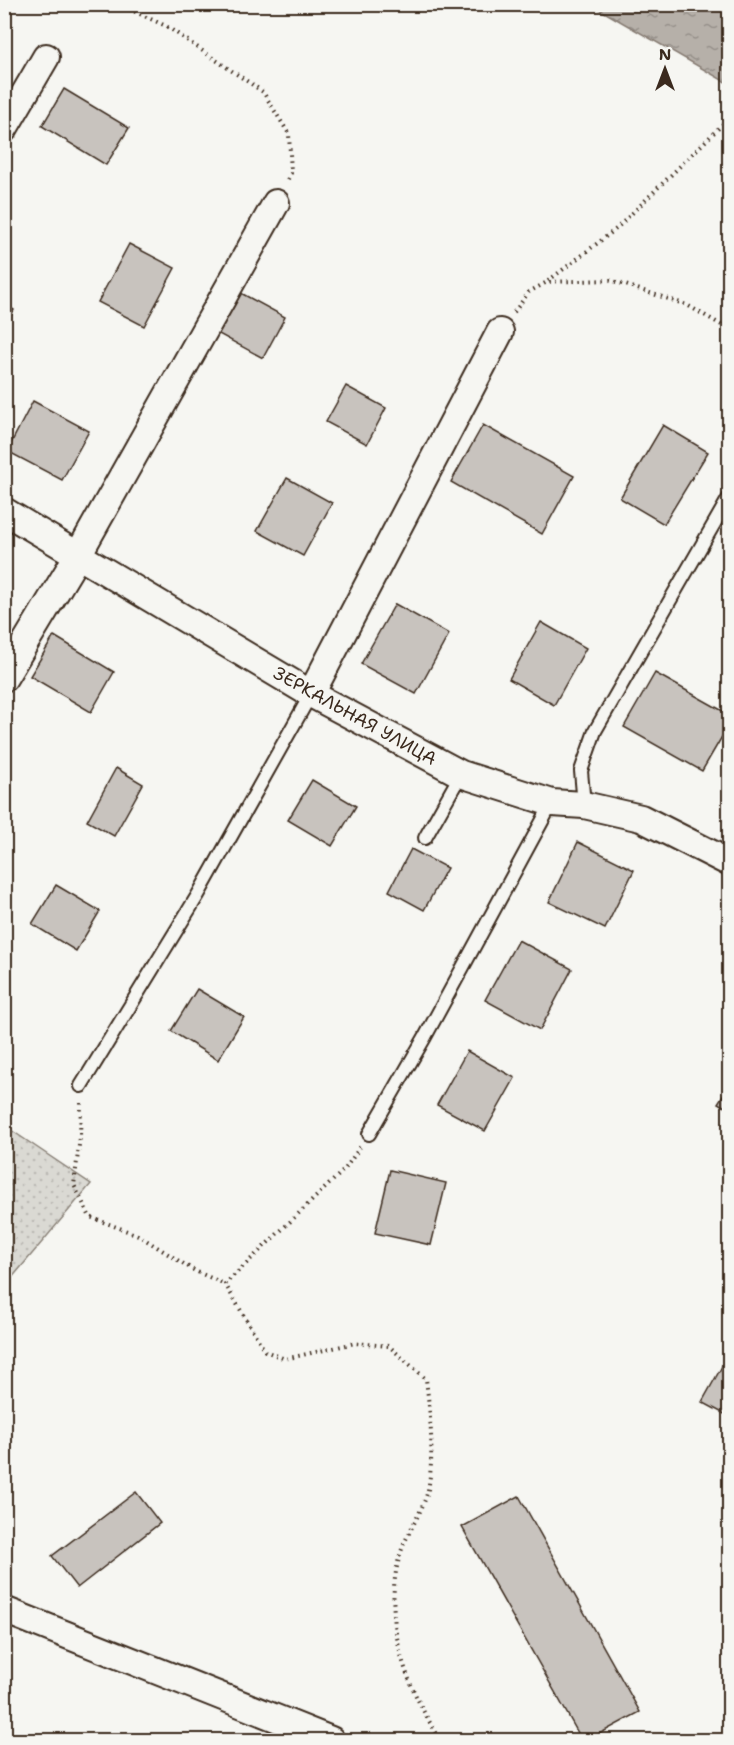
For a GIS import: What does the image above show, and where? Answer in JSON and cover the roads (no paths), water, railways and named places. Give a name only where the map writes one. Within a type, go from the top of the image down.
[{"type":"street","points":[[4,129],[46,57]]},
{"type":"street","points":[[4,678],[78,555],[276,203]]},
{"type":"street","points":[[311,694],[500,332]]},
{"type":"street","name":"ЗЕРКАЛЬНАЯ УЛИЦА","points":[[4,511],[311,694],[461,774],[552,803],[584,805],[641,818],[729,863]]},
{"type":"street","points":[[4,1610],[331,1740]]},
{"type":"lane","points":[[584,805],[581,771],[596,732],[729,496]]},
{"type":"lane","points":[[81,1086],[198,895],[311,694]]},
{"type":"lane","points":[[425,838],[461,774]]},
{"type":"lane","points":[[369,1134],[425,1037],[552,803]]},
{"type":"water","points":[[592,5],[729,5],[729,84]]}]
